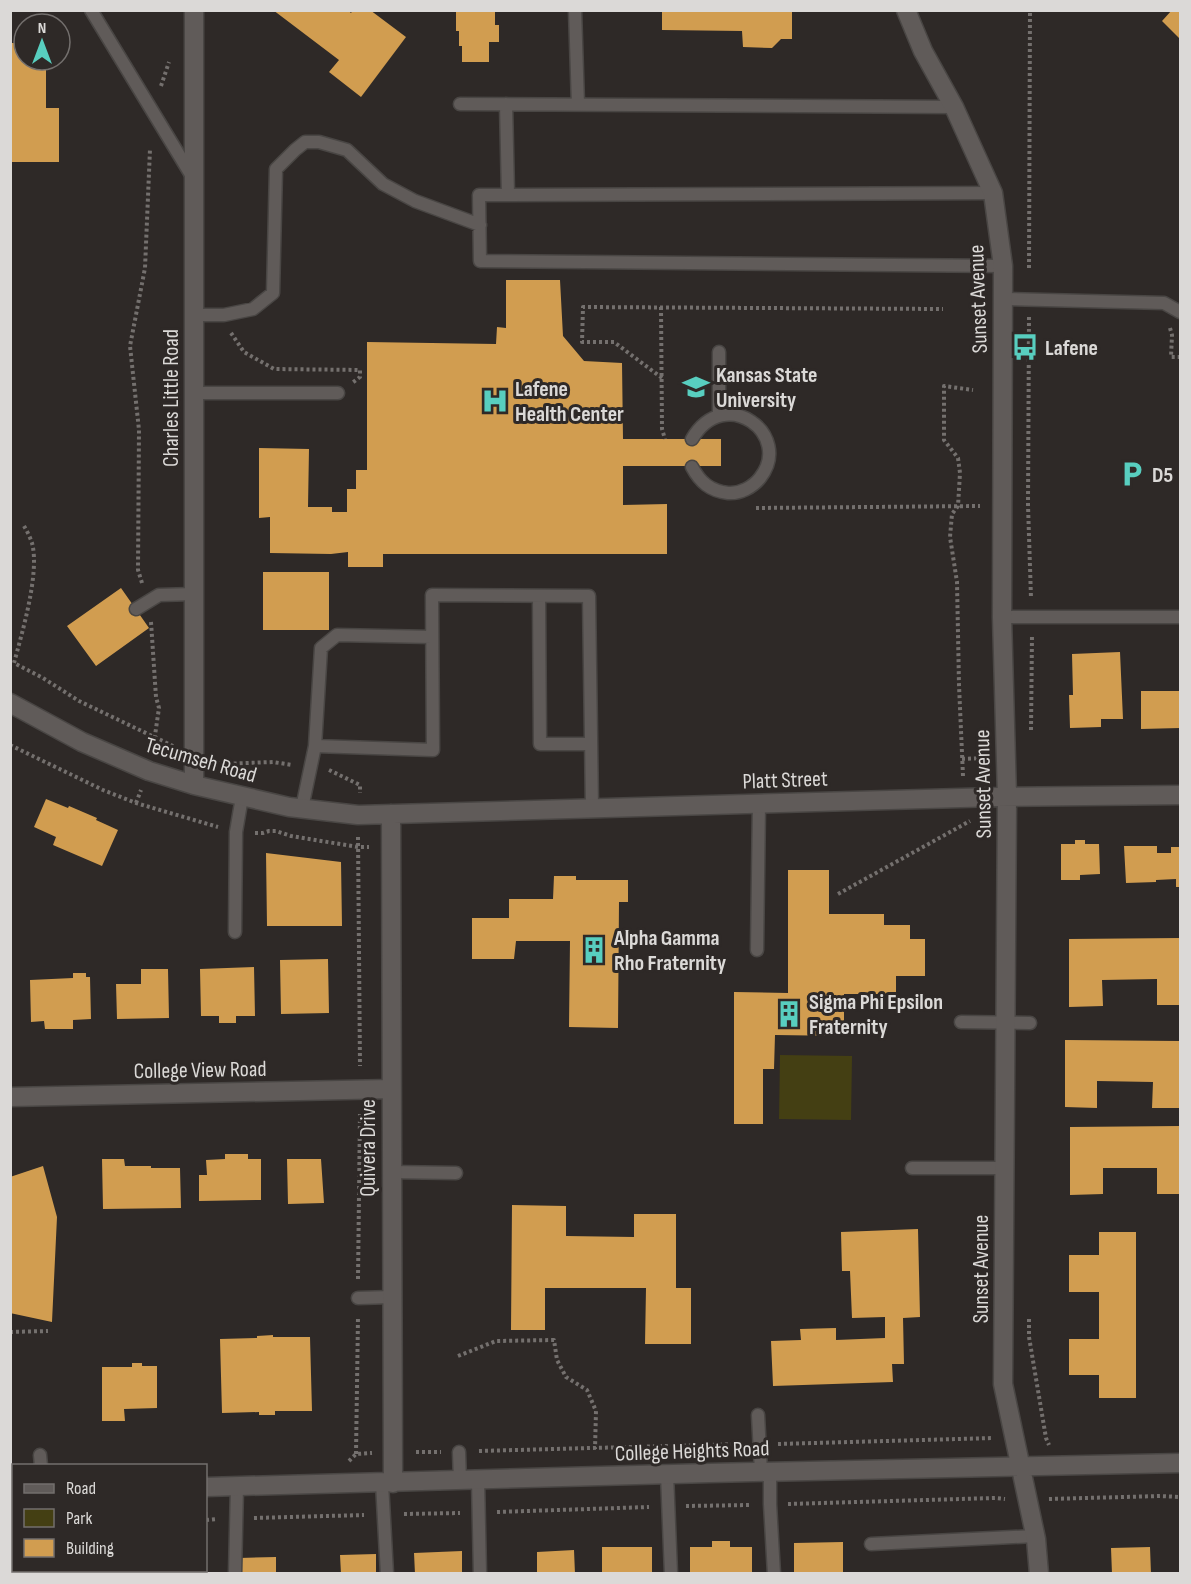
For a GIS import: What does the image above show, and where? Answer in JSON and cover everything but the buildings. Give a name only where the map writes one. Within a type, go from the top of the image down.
[{"type":"street","name":"Charles Little Road","points":[[194,10],[194,785]]},
{"type":"street","name":"Sunset Avenue","points":[[906,10],[923,51],[954,107],[993,193],[1003,266],[1002,797],[1006,1023],[1004,1384],[1035,1536],[1039,1574]]},
{"type":"street","name":"Tecumseh Road","points":[[10,703],[82,742],[149,771],[194,785],[289,807],[358,815],[391,814]]},
{"type":"street","name":"Platt Street","points":[[391,814],[1002,797],[1180,795]]},
{"type":"street","name":"Quivera Drive","points":[[388,1483],[393,1453],[391,814]]},
{"type":"street","name":"College View Road","points":[[11,1099],[391,1089]]},
{"type":"street","name":"College Heights Road","points":[[207,1487],[1180,1463]]},
{"type":"lane","points":[[91,10],[194,179]]},
{"type":"lane","points":[[575,10],[578,105]]},
{"type":"lane","points":[[460,105],[954,107]]},
{"type":"lane","points":[[507,105],[508,195]]},
{"type":"lane","points":[[194,315],[224,315],[253,309],[273,293],[276,169],[305,142],[319,142],[347,150],[383,184],[415,201],[480,225]]},
{"type":"lane","points":[[993,193],[479,195],[480,261],[1003,266]]},
{"type":"lane","points":[[1004,299],[1164,303],[1180,312]]},
{"type":"lane","points":[[718,352],[719,415]]},
{"type":"lane","points":[[194,393],[338,393]]},
{"type":"lane","points":[[692,439],[708,420],[719,415],[733,414],[757,425],[765,435],[769,448],[769,460],[756,483],[745,490],[733,493],[720,492],[708,487],[698,478],[692,467]]},
{"type":"lane","points":[[136,609],[159,595],[194,594]]},
{"type":"lane","points":[[315,746],[433,750],[432,595],[589,596],[592,808]]},
{"type":"lane","points":[[539,596],[540,744],[591,744]]},
{"type":"lane","points":[[1002,617],[1180,617]]},
{"type":"lane","points":[[302,808],[315,746],[321,648],[336,635],[432,637]]},
{"type":"lane","points":[[235,932],[236,832],[242,797]]},
{"type":"lane","points":[[757,950],[759,804]]},
{"type":"lane","points":[[961,1022],[1030,1023]]},
{"type":"lane","points":[[912,1168],[1005,1168]]},
{"type":"lane","points":[[391,1172],[456,1173]]},
{"type":"lane","points":[[358,1298],[392,1297]]},
{"type":"lane","points":[[758,1415],[759,1444],[766,1472],[770,1504],[774,1574]]},
{"type":"lane","points":[[459,1452],[478,1512],[480,1574]]},
{"type":"lane","points":[[668,1474],[671,1574]]},
{"type":"lane","points":[[387,1574],[384,1514],[388,1483]]},
{"type":"lane","points":[[235,1574],[237,1486]]},
{"type":"lane","points":[[871,1544],[1035,1536]]},
{"type":"path","points":[[136,803],[149,771],[159,708],[156,697],[149,601],[138,570],[139,430],[130,346],[146,268],[152,111],[171,57]]},
{"type":"path","points":[[662,378],[614,342],[582,342],[583,307],[943,309]]},
{"type":"path","points":[[661,307],[662,429],[665,439]]},
{"type":"path","points":[[224,315],[234,339],[244,352],[274,369],[360,370],[360,377],[338,393]]},
{"type":"path","points":[[1168,323],[1172,335],[1171,357],[1180,357]]},
{"type":"path","points":[[966,798],[962,759],[957,582],[950,537],[952,514],[958,506],[960,473],[958,458],[944,440],[944,386],[973,390]]},
{"type":"path","points":[[750,508],[1028,505]]},
{"type":"path","points":[[24,526],[32,544],[33,570],[27,613],[12,663],[43,678],[79,701],[156,736],[194,758],[222,764],[273,762],[330,770],[360,784],[358,815],[360,1089],[356,1454],[1015,1438]]},
{"type":"path","points":[[838,894],[969,822],[1002,797]]},
{"type":"path","points":[[10,1332],[48,1331]]},
{"type":"path","points":[[458,1356],[496,1341],[554,1340],[557,1360],[566,1377],[587,1390],[596,1411],[596,1477]]},
{"type":"path","points":[[207,1520],[995,1498],[1028,1500],[1180,1497]]},
{"type":"green space","points":[[780,1055],[852,1056],[851,1120],[779,1119]]},
{"type":"place","name":"Lafene","points":[[1025,347]]},
{"type":"place","name":"Kansas State University","points":[[696,387]]},
{"type":"place","name":"Lafene Health Center","points":[[495,401]]},
{"type":"place","name":"D5","points":[[1132,474]]},
{"type":"place","name":"Alpha Gamma Rho Fraternity","points":[[594,950]]},
{"type":"place","name":"Sigma Phi Epsilon Fraternity","points":[[789,1014]]}]
